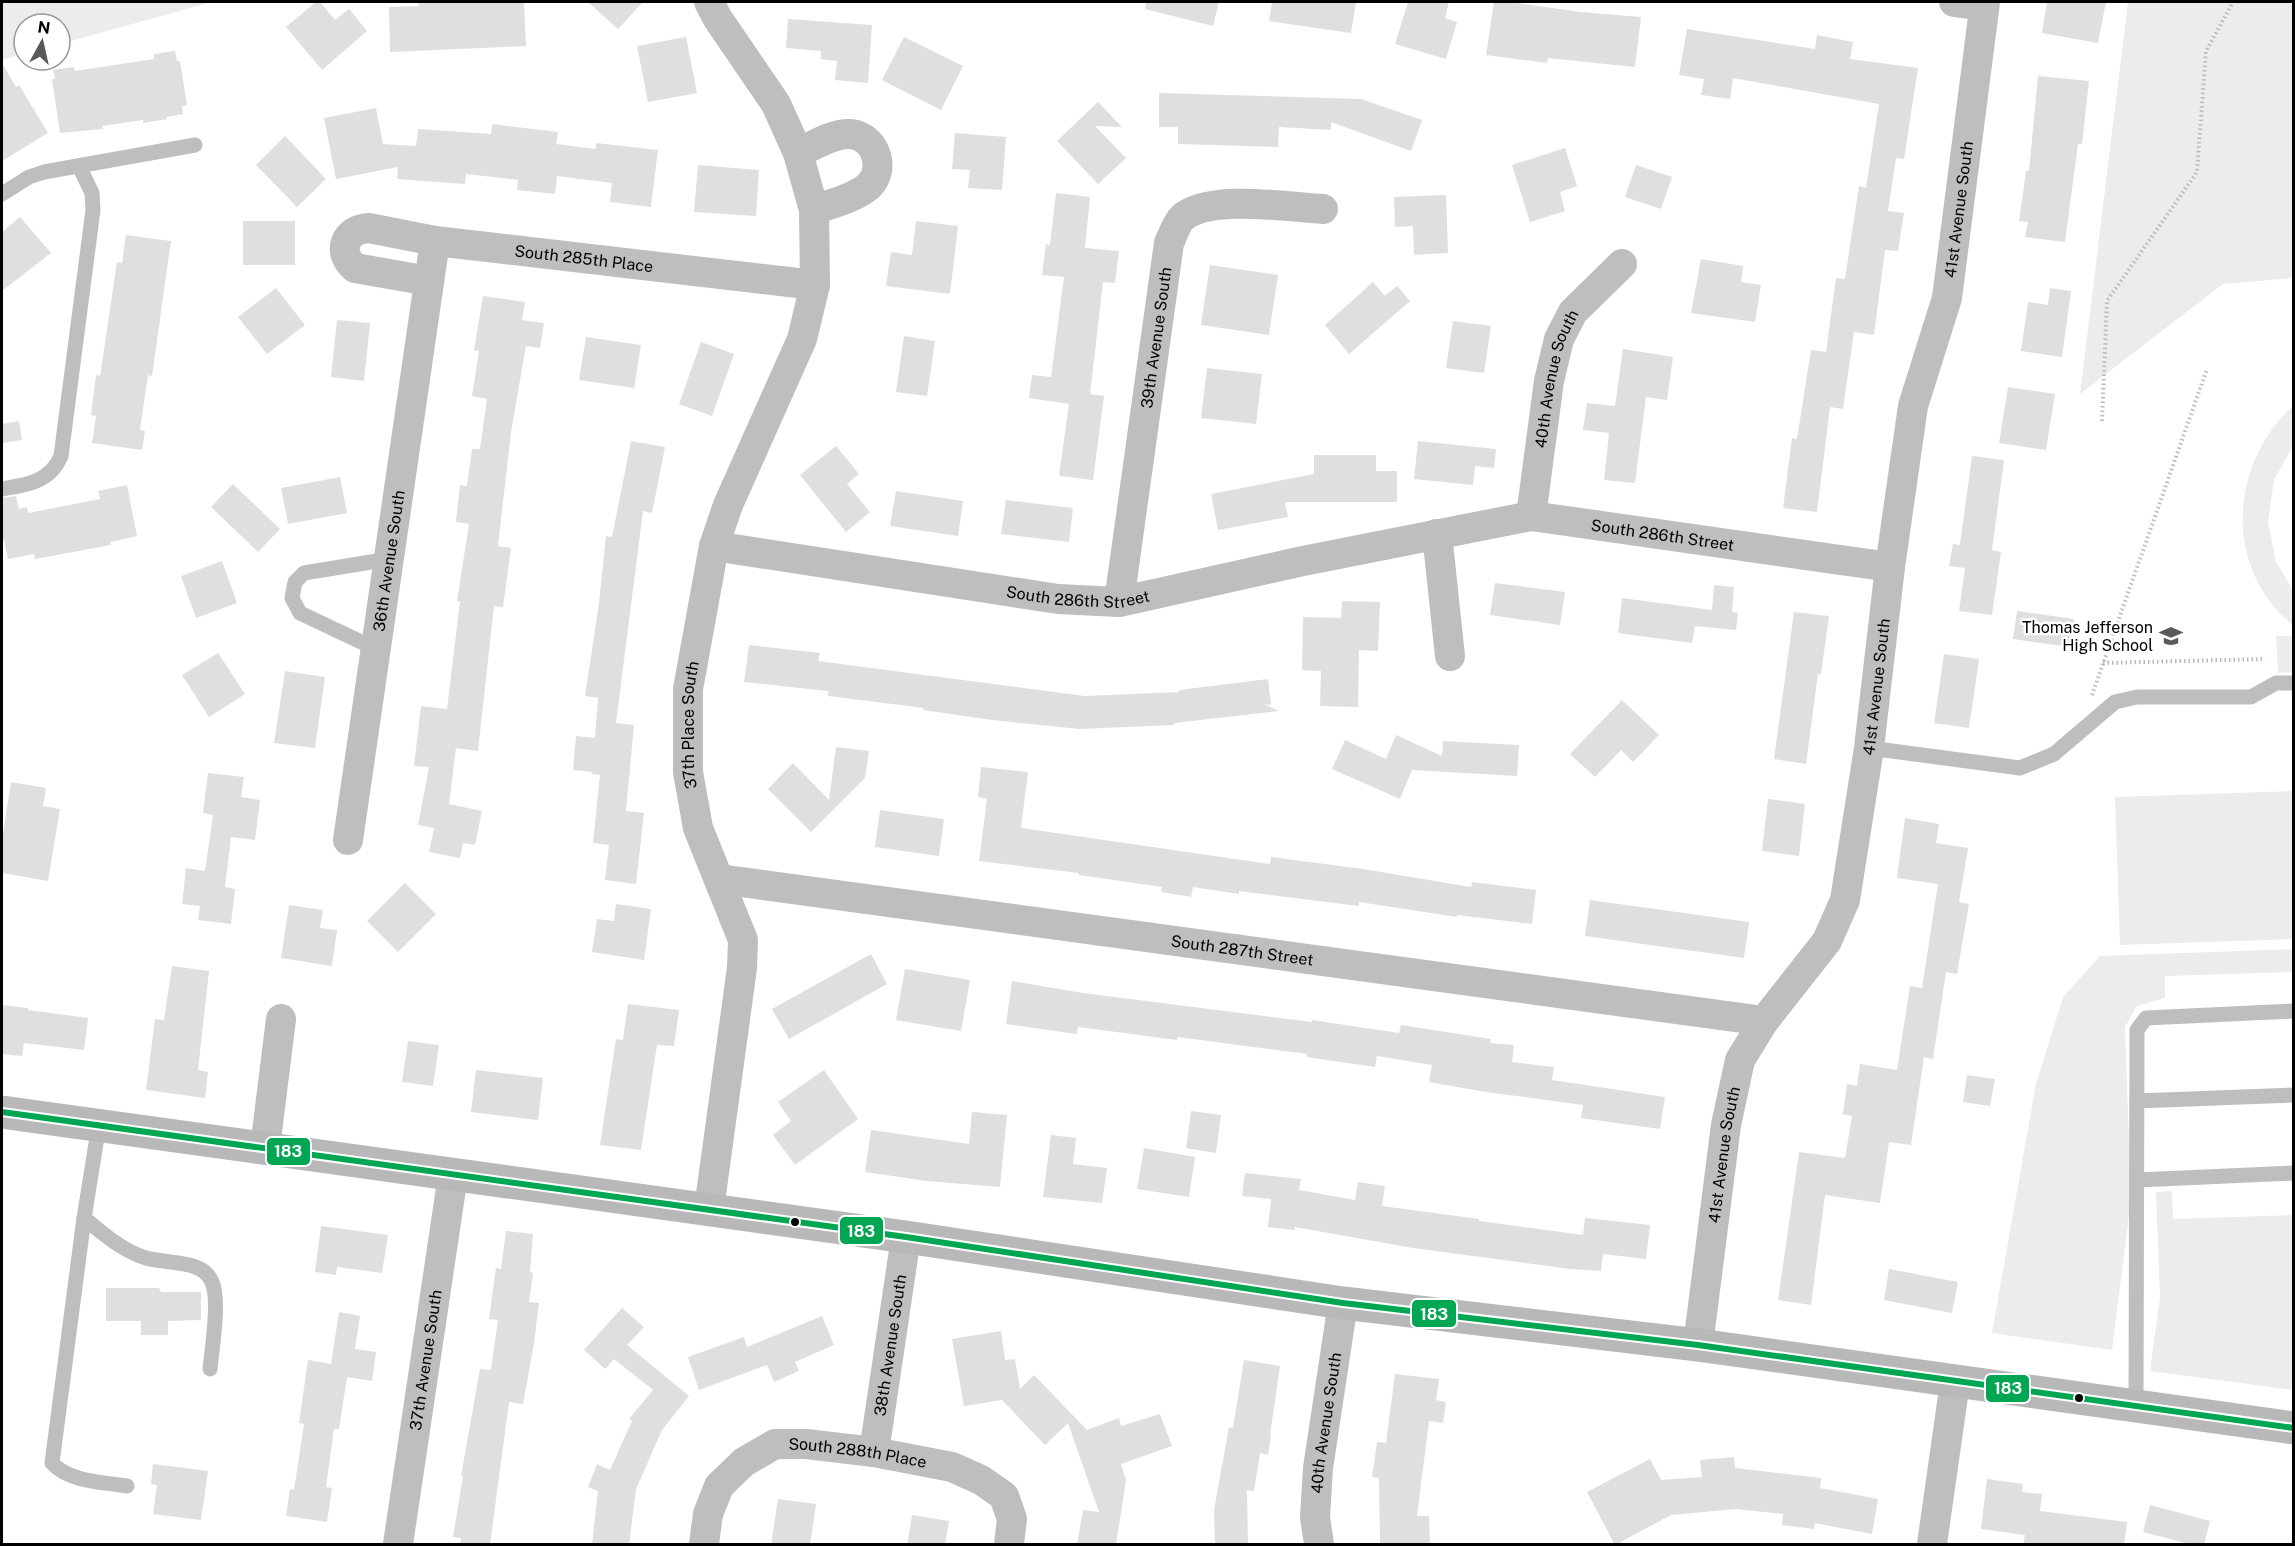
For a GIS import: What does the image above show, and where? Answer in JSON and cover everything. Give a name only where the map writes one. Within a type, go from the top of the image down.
[{"type":"main road","points":[[2,1112],[906,1237],[1343,1303],[1698,1345],[2294,1428]]},
{"type":"street","points":[[710,2],[718,20],[776,104],[798,153],[814,210],[815,285]]},
{"type":"street","points":[[1954,2],[1985,4]]},
{"type":"street","name":"41st Avenue South","points":[[1698,1345],[1726,1125],[1740,1060],[1764,1021],[1827,941],[1845,900],[1869,748],[1890,567],[1913,406],[1947,298],[1985,4]]},
{"type":"street","points":[[798,153],[839,135],[851,134],[862,138],[872,146],[877,156],[878,168],[874,180],[866,189],[814,210]]},
{"type":"street","name":"39th Avenue South","points":[[1119,602],[1169,243],[1181,219],[1198,209],[1225,203],[1323,209]]},
{"type":"street","name":"South 285th Place","points":[[429,281],[355,268],[344,255],[347,238],[360,228],[369,228],[435,241],[815,285]]},
{"type":"street","name":"36th Avenue South","points":[[348,840],[435,241]]},
{"type":"street","name":"40th Avenue South","points":[[1531,516],[1549,381],[1559,339],[1574,312],[1622,264]]},
{"type":"street","name":"37th Place South","points":[[709,1209],[742,968],[743,940],[698,828],[688,772],[688,689],[714,546],[728,505],[802,339],[815,285]]},
{"type":"street","name":"South 286th Street","points":[[714,546],[1058,599],[1119,602],[1298,562],[1531,516],[1890,567]]},
{"type":"street","points":[[1437,534],[1450,656]]},
{"type":"street","name":"South 287th Street","points":[[719,879],[1764,1021]]},
{"type":"street","points":[[265,1148],[281,1019]]},
{"type":"street","name":"37th Avenue South","points":[[398,1545],[453,1175]]},
{"type":"street","name":"38th Avenue South","points":[[874,1452],[906,1237]]},
{"type":"street","name":"40th Avenue South","points":[[1319,1545],[1315,1517],[1318,1468],[1343,1303]]},
{"type":"street","points":[[1932,1545],[1955,1382]]},
{"type":"street","name":"South 288th Place","points":[[704,1545],[708,1514],[719,1486],[744,1462],[775,1444],[806,1444],[874,1452],[952,1467],[981,1480],[1004,1496],[1012,1519],[1009,1545]]},
{"type":"lane","points":[[2,194],[29,177],[195,145]]},
{"type":"lane","points":[[2,489],[32,484],[48,476],[57,466],[61,456],[93,210],[92,193],[79,166]]},
{"type":"lane","points":[[376,649],[300,613],[292,598],[295,582],[304,573],[389,559]]},
{"type":"lane","points":[[1869,748],[2020,768],[2054,754],[2115,702],[2137,697],[2251,697],[2276,683],[2294,683]]},
{"type":"lane","points":[[2136,1407],[2137,1030],[2146,1018],[2294,1011]]},
{"type":"lane","points":[[2137,1101],[2294,1095]]},
{"type":"lane","points":[[99,1125],[51,1463],[59,1471],[73,1476],[127,1486]]},
{"type":"lane","points":[[2137,1180],[2294,1173]]},
{"type":"lane","points":[[84,1218],[104,1235],[144,1257],[190,1266],[208,1275],[213,1283],[215,1297],[210,1369]]},
{"type":"path","points":[[2102,421],[2107,302],[2198,172],[2206,51],[2233,2]]},
{"type":"path","points":[[2079,733],[2207,369]]},
{"type":"path","points":[[2103,663],[2265,659]]},
{"type":"shaded area","points":[[2,2],[212,2],[72,41],[72,12],[12,12],[12,57],[2,60]]},
{"type":"shaded area","points":[[2128,2],[2293,2],[2293,278],[2223,284],[2080,394]]},
{"type":"shaded area","points":[[2293,406],[2293,446],[2274,480],[2268,522],[2276,562],[2293,590],[2293,625],[2270,602],[2254,575],[2245,546],[2243,516],[2246,486],[2256,457],[2272,430]]},
{"type":"shaded area","points":[[2276,636],[2293,636],[2293,672],[2278,673]]},
{"type":"shaded area","points":[[2293,791],[2293,939],[2120,945],[2115,797]]},
{"type":"shaded area","points":[[2293,949],[2293,972],[2165,976],[2165,998],[2137,1006],[2125,1027],[2131,1200],[2112,1350],[1992,1333],[2036,1084],[2063,997],[2100,956]]},
{"type":"shaded area","points":[[2172,1191],[2173,1219],[2293,1215],[2293,1390],[2150,1371],[2160,1298],[2156,1192]]},
{"type":"building","points":[[316,2],[320,2],[335,20],[349,9],[367,31],[322,70],[286,27]]},
{"type":"building","points":[[418,2],[524,2],[526,46],[390,52],[389,7],[419,6]]},
{"type":"building","points":[[588,2],[643,2],[618,29]]},
{"type":"building","points":[[1146,2],[1219,2],[1213,26],[1145,9]]},
{"type":"building","points":[[1272,2],[1356,2],[1351,33],[1269,21]]},
{"type":"building","points":[[1408,2],[1449,2],[1445,18],[1457,22],[1446,59],[1395,44]]},
{"type":"building","points":[[1494,2],[1641,17],[1635,67],[1548,58],[1547,63],[1486,55]]},
{"type":"building","points":[[2047,2],[2106,2],[2098,43],[2042,33]]},
{"type":"building","points":[[788,19],[872,25],[868,83],[835,80],[837,61],[821,59],[821,51],[786,48]]},
{"type":"building","points":[[1687,29],[1815,49],[1817,35],[1853,42],[1850,59],[1918,68],[1904,159],[1896,158],[1888,211],[1904,213],[1898,251],[1885,250],[1874,335],[1854,332],[1843,409],[1830,407],[1817,512],[1783,508],[1792,438],[1797,439],[1811,350],[1826,352],[1836,278],[1845,279],[1859,186],[1866,188],[1879,104],[1733,78],[1730,99],[1701,95],[1704,79],[1679,75]]},
{"type":"building","points":[[686,37],[697,93],[648,102],[637,46]]},
{"type":"building","points":[[904,37],[963,66],[941,110],[882,80]]},
{"type":"building","points":[[175,51],[177,61],[180,61],[187,105],[182,106],[183,114],[143,123],[143,120],[102,126],[103,129],[60,133],[52,79],[55,79],[53,72],[72,72],[72,67],[75,71],[154,59],[154,54]]},
{"type":"building","points":[[2,63],[16,87],[19,85],[48,133],[2,161]]},
{"type":"building","points":[[2038,76],[2089,81],[2082,144],[2078,144],[2065,242],[2025,237],[2028,222],[2019,221],[2026,171],[2029,171]]},
{"type":"building","points":[[1159,93],[1361,99],[1422,120],[1411,151],[1331,122],[1331,130],[1279,127],[1278,147],[1178,144],[1178,127],[1159,127]]},
{"type":"building","points":[[1098,102],[1122,127],[1095,126],[1126,158],[1098,184],[1057,141]]},
{"type":"building","points":[[376,108],[383,144],[416,146],[418,129],[491,134],[492,124],[558,132],[556,144],[596,149],[596,143],[658,150],[651,207],[610,202],[612,183],[557,176],[555,194],[517,190],[518,180],[466,174],[465,184],[397,179],[398,167],[336,179],[324,118]]},
{"type":"building","points":[[955,133],[1006,137],[1002,190],[968,188],[970,170],[952,169]]},
{"type":"building","points":[[285,136],[326,179],[297,207],[256,165]]},
{"type":"building","points":[[1565,148],[1577,186],[1560,192],[1565,211],[1530,222],[1512,165]]},
{"type":"building","points":[[698,165],[759,170],[756,216],[694,212]]},
{"type":"building","points":[[1636,165],[1672,177],[1661,209],[1625,197]]},
{"type":"building","points":[[1056,193],[1090,197],[1085,248],[1119,251],[1115,283],[1103,282],[1090,394],[1104,396],[1093,480],[1059,476],[1069,404],[1029,398],[1032,375],[1051,377],[1064,277],[1042,275],[1046,244],[1050,245]]},
{"type":"building","points":[[1446,195],[1448,253],[1414,255],[1413,226],[1395,227],[1394,197]]},
{"type":"building","points":[[20,217],[51,253],[2,291],[2,232]]},
{"type":"building","points":[[243,221],[295,221],[295,265],[243,265]]},
{"type":"building","points":[[916,221],[958,226],[950,294],[886,286],[891,252],[912,255]]},
{"type":"building","points":[[126,235],[171,241],[152,376],[148,375],[140,430],[145,431],[142,450],[92,443],[96,416],[91,415],[96,375],[100,376],[117,262],[122,263]]},
{"type":"building","points":[[1701,259],[1743,266],[1741,282],[1761,285],[1755,322],[1691,313]]},
{"type":"building","points":[[1210,265],[1278,275],[1269,335],[1201,325]]},
{"type":"building","points":[[1373,282],[1385,296],[1397,286],[1410,301],[1349,354],[1325,325]]},
{"type":"building","points":[[276,288],[305,325],[267,354],[238,317]]},
{"type":"building","points":[[2050,288],[2071,291],[2062,357],[2021,351],[2028,302],[2048,305]]},
{"type":"building","points":[[483,296],[525,302],[522,320],[544,323],[540,348],[526,346],[511,432],[498,546],[511,548],[503,607],[494,606],[478,751],[456,748],[449,804],[482,811],[475,845],[463,843],[460,858],[429,852],[434,828],[418,825],[429,767],[414,766],[421,706],[447,709],[460,601],[457,601],[469,524],[456,522],[460,485],[467,486],[472,449],[480,449],[487,399],[472,396],[479,351],[474,350]]},
{"type":"building","points":[[337,320],[370,323],[364,381],[331,377]]},
{"type":"building","points":[[1453,321],[1491,326],[1484,373],[1446,368]]},
{"type":"building","points":[[904,336],[935,341],[927,396],[896,392]]},
{"type":"building","points":[[586,337],[641,345],[634,388],[579,380]]},
{"type":"building","points":[[701,342],[734,354],[712,416],[679,404]]},
{"type":"building","points":[[1623,349],[1673,357],[1667,400],[1646,397],[1635,483],[1604,480],[1609,433],[1583,430],[1587,403],[1615,406]]},
{"type":"building","points":[[1207,368],[1262,374],[1256,424],[1201,418]]},
{"type":"building","points":[[2008,387],[2055,394],[2046,450],[1999,443]]},
{"type":"building","points":[[19,421],[22,440],[2,443],[2,424]]},
{"type":"building","points":[[631,441],[665,447],[652,513],[643,511],[616,723],[634,725],[626,811],[644,813],[636,884],[605,880],[609,845],[593,843],[600,775],[573,770],[576,736],[595,738],[598,698],[585,696],[606,536],[612,537]]},
{"type":"building","points":[[1418,441],[1496,449],[1494,468],[1475,466],[1473,485],[1414,479]]},
{"type":"building","points":[[836,446],[859,474],[847,484],[870,512],[846,532],[800,475]]},
{"type":"building","points":[[1314,455],[1376,455],[1376,471],[1397,471],[1397,502],[1285,502],[1288,517],[1218,530],[1211,494],[1314,474]]},
{"type":"building","points":[[1972,456],[2004,460],[1992,550],[2001,552],[1992,615],[1959,611],[1965,568],[1949,566],[1953,544],[1960,545]]},
{"type":"building","points":[[340,477],[347,513],[288,524],[281,488]]},
{"type":"building","points":[[233,484],[280,529],[258,552],[211,507]]},
{"type":"building","points":[[127,485],[137,536],[110,542],[111,545],[35,559],[34,554],[8,559],[4,540],[2,540],[2,498],[16,496],[19,509],[27,507],[28,513],[100,499],[98,491]]},
{"type":"building","points":[[896,491],[963,501],[958,536],[890,526]]},
{"type":"building","points":[[1006,500],[1073,508],[1069,542],[1001,534]]},
{"type":"building","points":[[222,561],[237,603],[196,618],[181,576]]},
{"type":"building","points":[[1495,583],[1565,592],[1560,625],[1490,615]]},
{"type":"building","points":[[1714,585],[1734,587],[1732,612],[1738,613],[1736,630],[1695,626],[1692,643],[1618,633],[1622,598],[1712,610]]},
{"type":"building","points":[[1342,601],[1380,602],[1378,651],[1359,650],[1358,707],[1320,706],[1321,671],[1302,670],[1303,617],[1341,618]]},
{"type":"building","points":[[2017,611],[2074,619],[2070,647],[2013,639]]},
{"type":"building","points":[[1794,612],[1829,616],[1821,674],[1818,674],[1806,764],[1774,759]]},
{"type":"building","points":[[749,645],[820,653],[818,661],[1085,696],[1179,692],[1179,690],[1268,679],[1271,705],[1264,704],[1279,711],[1174,723],[1174,725],[1080,729],[992,720],[923,710],[924,708],[828,696],[828,691],[744,682]]},
{"type":"building","points":[[218,653],[245,694],[209,717],[182,675]]},
{"type":"building","points":[[1944,654],[1979,659],[1969,728],[1934,723]]},
{"type":"building","points":[[285,671],[325,677],[315,748],[274,743]]},
{"type":"building","points":[[1622,700],[1659,735],[1633,762],[1621,750],[1595,777],[1570,754]]},
{"type":"building","points":[[1396,735],[1442,756],[1443,741],[1519,745],[1517,776],[1412,770],[1400,799],[1332,769],[1345,740],[1386,759]]},
{"type":"building","points":[[836,747],[869,751],[865,778],[811,832],[768,789],[793,763],[829,800]]},
{"type":"building","points":[[981,767],[1028,772],[1021,828],[1270,864],[1271,857],[1471,887],[1472,882],[1536,890],[1532,924],[1457,915],[1457,917],[1359,902],[1359,906],[1193,887],[1191,897],[1161,892],[1162,887],[1079,875],[1079,873],[979,861],[987,799],[978,797]]},
{"type":"building","points":[[208,773],[244,777],[241,797],[260,800],[255,840],[231,837],[225,887],[235,889],[231,924],[198,920],[200,906],[182,904],[186,868],[205,871],[213,815],[203,813]]},
{"type":"building","points":[[11,782],[46,788],[43,806],[60,809],[48,881],[2,873],[2,840]]},
{"type":"building","points":[[1768,799],[1805,804],[1799,856],[1762,851]]},
{"type":"building","points":[[880,810],[944,819],[939,856],[875,847]]},
{"type":"building","points":[[1905,818],[1939,824],[1936,843],[1968,848],[1959,902],[1969,904],[1957,974],[1946,972],[1933,1059],[1924,1057],[1911,1145],[1889,1142],[1880,1203],[1825,1195],[1811,1305],[1778,1300],[1799,1152],[1845,1158],[1852,1116],[1843,1114],[1847,1084],[1857,1086],[1860,1064],[1897,1070],[1910,986],[1922,988],[1938,884],[1897,878]]},
{"type":"building","points":[[405,883],[436,914],[398,952],[367,921]]},
{"type":"building","points":[[1590,900],[1749,922],[1744,958],[1585,936]]},
{"type":"building","points":[[616,904],[651,909],[644,960],[592,952],[597,919],[614,921]]},
{"type":"building","points":[[289,905],[323,910],[320,928],[337,930],[332,966],[281,958]]},
{"type":"building","points":[[871,954],[887,984],[789,1039],[772,1009]]},
{"type":"building","points":[[172,966],[209,971],[198,1070],[208,1072],[205,1098],[146,1090],[155,1019],[164,1020]]},
{"type":"building","points":[[905,969],[970,980],[961,1031],[896,1020]]},
{"type":"building","points":[[1012,981],[1083,993],[1312,1022],[1312,1020],[1399,1033],[1401,1025],[1491,1039],[1490,1043],[1514,1045],[1512,1062],[1554,1067],[1552,1080],[1665,1097],[1660,1129],[1581,1118],[1583,1105],[1429,1082],[1432,1065],[1377,1056],[1375,1067],[1307,1057],[1307,1054],[1178,1037],[1177,1040],[1078,1027],[1077,1034],[1006,1024]]},
{"type":"building","points":[[628,1004],[679,1010],[674,1046],[657,1045],[641,1150],[600,1145],[616,1039],[623,1040]]},
{"type":"building","points":[[2,1005],[88,1018],[84,1050],[24,1043],[22,1056],[2,1054]]},
{"type":"building","points":[[408,1041],[439,1045],[433,1086],[402,1082]]},
{"type":"building","points":[[476,1070],[543,1078],[538,1120],[471,1112]]},
{"type":"building","points":[[824,1070],[858,1119],[795,1165],[773,1135],[791,1121],[778,1102]]},
{"type":"building","points":[[1967,1075],[1995,1079],[1990,1106],[1963,1102]]},
{"type":"building","points":[[1191,1111],[1221,1115],[1216,1153],[1186,1148]]},
{"type":"building","points":[[972,1112],[1007,1115],[1000,1187],[927,1181],[865,1172],[871,1130],[969,1144]]},
{"type":"building","points":[[1051,1135],[1076,1138],[1073,1164],[1107,1168],[1102,1203],[1043,1197]]},
{"type":"building","points":[[1144,1148],[1195,1157],[1189,1197],[1137,1189]]},
{"type":"building","points":[[1245,1173],[1301,1179],[1299,1190],[1355,1200],[1358,1182],[1385,1186],[1382,1206],[1583,1235],[1585,1218],[1650,1225],[1646,1259],[1603,1254],[1601,1271],[1570,1269],[1413,1248],[1295,1227],[1294,1230],[1268,1227],[1271,1199],[1242,1196]]},
{"type":"building","points":[[321,1226],[388,1235],[382,1273],[337,1267],[336,1275],[315,1272]]},
{"type":"building","points":[[506,1231],[533,1234],[530,1272],[533,1273],[529,1302],[539,1303],[534,1343],[523,1404],[509,1402],[490,1545],[460,1545],[461,1538],[453,1537],[463,1476],[461,1476],[480,1369],[491,1370],[498,1320],[489,1319],[496,1268],[501,1269]]},
{"type":"building","points":[[1889,1269],[1958,1282],[1952,1313],[1884,1300]]},
{"type":"building","points":[[106,1288],[159,1288],[161,1292],[201,1292],[201,1320],[168,1321],[168,1335],[141,1335],[141,1321],[106,1321]]},
{"type":"building","points":[[622,1308],[644,1327],[627,1345],[689,1396],[662,1430],[636,1489],[629,1545],[592,1545],[598,1491],[588,1487],[597,1464],[610,1470],[632,1421],[629,1419],[653,1390],[614,1359],[605,1369],[584,1350]]},
{"type":"building","points":[[339,1312],[360,1316],[355,1349],[376,1352],[372,1381],[347,1377],[339,1429],[334,1429],[326,1487],[332,1488],[327,1522],[286,1516],[290,1489],[294,1490],[304,1424],[299,1423],[308,1360],[331,1364]]},
{"type":"building","points":[[822,1316],[834,1345],[795,1362],[799,1371],[774,1382],[767,1365],[699,1390],[688,1357],[744,1337],[747,1347]]},
{"type":"building","points":[[1001,1331],[1005,1360],[1015,1359],[1020,1389],[1034,1375],[1087,1430],[1119,1418],[1121,1426],[1160,1414],[1172,1446],[1121,1464],[1126,1480],[1116,1545],[1077,1545],[1083,1510],[1099,1512],[1068,1423],[1045,1445],[1002,1400],[964,1406],[952,1339]]},
{"type":"building","points":[[1244,1360],[1280,1366],[1268,1455],[1260,1453],[1254,1491],[1247,1490],[1248,1545],[1215,1545],[1214,1510],[1229,1427],[1233,1428]]},
{"type":"building","points":[[1395,1374],[1439,1379],[1436,1400],[1446,1402],[1443,1423],[1429,1421],[1417,1516],[1429,1516],[1430,1545],[1380,1545],[1379,1478],[1372,1477],[1377,1442],[1386,1443]]},
{"type":"building","points":[[1734,1457],[1735,1468],[1821,1478],[1820,1488],[1878,1499],[1872,1534],[1815,1523],[1814,1529],[1782,1525],[1783,1514],[1736,1509],[1671,1515],[1615,1545],[1587,1492],[1650,1459],[1661,1480],[1702,1477],[1700,1460]]},
{"type":"building","points":[[153,1464],[208,1471],[201,1520],[153,1514],[157,1485],[151,1484]]},
{"type":"building","points":[[1987,1479],[2023,1484],[2022,1492],[2042,1494],[2040,1511],[2127,1522],[2124,1545],[2023,1545],[2025,1535],[1981,1529]]},
{"type":"building","points":[[778,1499],[816,1504],[810,1545],[771,1545]]},
{"type":"building","points":[[2150,1505],[2210,1521],[2204,1545],[2193,1545],[2143,1532]]},
{"type":"building","points":[[912,1515],[949,1521],[945,1545],[907,1545]]},
{"type":"transit line","name":"183","points":[[2,1112],[906,1237],[1343,1303],[1698,1345],[2294,1428]]},
{"type":"place","name":"Thomas Jefferson High School","points":[[2171,636]]}]
